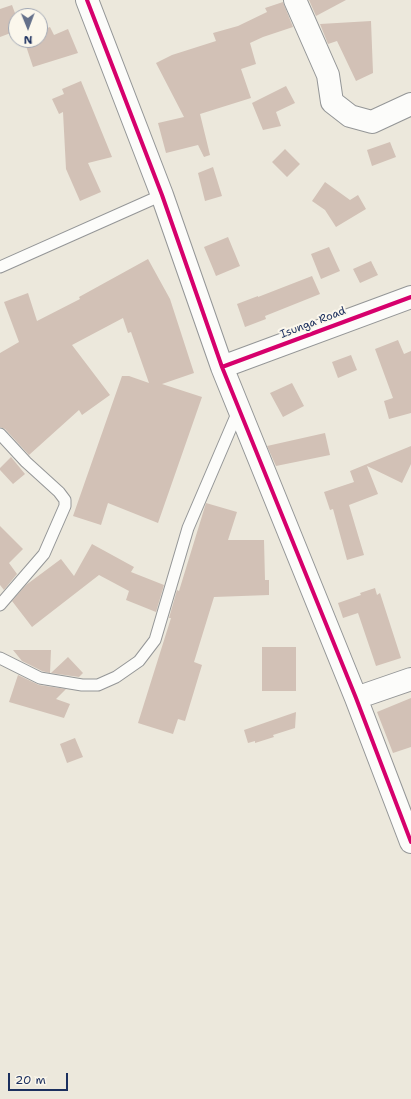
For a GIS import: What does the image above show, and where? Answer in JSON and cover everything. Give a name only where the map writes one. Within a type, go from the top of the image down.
[{"type":"street","points":[[87,0],[162,195],[222,367],[356,698],[411,842]]},
{"type":"street","points":[[295,0],[328,75],[332,102],[350,116],[372,122],[411,104]]},
{"type":"street","name":"Isunga Road","points":[[222,367],[411,297]]},
{"type":"street","points":[[356,698],[411,679]]},
{"type":"lane","points":[[0,267],[162,195]]},
{"type":"lane","points":[[0,658],[40,678],[82,685],[98,685],[116,677],[139,661],[155,640],[188,528],[239,408]]},
{"type":"lane","points":[[0,434],[26,462],[59,492],[65,500],[66,506],[44,554],[0,605]]},
{"type":"building","points":[[309,0],[346,0],[316,16]]},
{"type":"building","points":[[283,2],[293,27],[250,43],[256,64],[241,69],[251,98],[200,114],[210,155],[204,157],[198,145],[166,153],[158,123],[184,117],[156,63],[172,55],[216,41],[213,33],[238,26],[267,12],[265,8]]},
{"type":"building","points":[[12,5],[13,8],[8,8],[8,34],[0,37],[0,9]]},
{"type":"building","points":[[371,21],[373,73],[356,81],[337,41],[328,44],[320,24]]},
{"type":"building","points":[[50,27],[54,35],[68,29],[78,53],[33,67],[27,48],[48,48],[48,28]]},
{"type":"building","points":[[81,81],[112,157],[88,163],[101,192],[80,201],[66,169],[63,112],[59,114],[52,99],[64,94],[62,89]]},
{"type":"building","points":[[286,86],[295,103],[276,112],[281,126],[263,130],[252,103]]},
{"type":"building","points":[[390,142],[396,157],[372,166],[367,150]]},
{"type":"building","points":[[285,149],[300,164],[287,177],[272,162]]},
{"type":"building","points":[[213,167],[222,196],[205,201],[198,173]]},
{"type":"building","points":[[325,182],[350,200],[358,195],[366,209],[336,227],[325,210],[312,201]]},
{"type":"building","points":[[228,237],[240,266],[216,276],[204,247]]},
{"type":"building","points":[[329,247],[340,271],[321,279],[311,254]]},
{"type":"building","points":[[148,259],[170,299],[194,373],[162,384],[202,397],[158,523],[108,503],[101,525],[73,516],[122,376],[129,376],[149,383],[131,332],[128,333],[123,318],[72,345],[110,395],[82,415],[79,410],[29,455],[5,429],[0,427],[0,353],[19,342],[4,302],[28,293],[37,321],[80,299],[79,297]]},
{"type":"building","points":[[371,261],[378,275],[360,283],[353,269]]},
{"type":"building","points":[[312,276],[320,294],[265,316],[266,319],[245,327],[237,304]]},
{"type":"building","points":[[398,340],[404,354],[411,351],[411,413],[389,419],[384,401],[393,398],[375,349]]},
{"type":"building","points":[[351,355],[357,370],[338,378],[332,362]]},
{"type":"building","points":[[292,383],[304,406],[283,417],[270,393]]},
{"type":"building","points":[[325,433],[330,455],[276,466],[267,446]]},
{"type":"building","points":[[411,446],[411,464],[402,483],[367,466],[378,494],[349,505],[364,555],[347,560],[333,509],[330,510],[324,492],[354,482],[350,471]]},
{"type":"building","points":[[11,457],[25,474],[13,484],[0,470],[0,468]]},
{"type":"building","points":[[206,503],[237,512],[228,540],[264,540],[265,580],[269,580],[269,595],[214,597],[194,662],[202,665],[185,721],[178,719],[173,734],[138,723],[171,618],[169,618],[177,590],[179,591]]},
{"type":"building","points":[[0,526],[23,549],[9,563],[17,574],[4,590],[0,585]]},
{"type":"building","points":[[92,544],[134,567],[131,572],[164,585],[156,612],[126,600],[129,591],[99,575],[32,627],[12,601],[26,585],[61,559],[74,576]]},
{"type":"building","points":[[375,588],[377,595],[380,593],[401,658],[376,666],[358,613],[343,618],[338,603],[361,595],[360,593]]},
{"type":"building","points":[[262,647],[296,647],[296,691],[262,691]]},
{"type":"building","points":[[13,650],[51,650],[50,673],[42,671],[22,661]]},
{"type":"building","points":[[68,657],[83,673],[79,677],[51,673]]},
{"type":"building","points":[[18,675],[39,685],[66,689],[56,699],[70,704],[64,718],[9,702]]},
{"type":"building","points":[[411,698],[411,747],[393,753],[377,712]]},
{"type":"building","points":[[296,712],[295,728],[273,735],[274,737],[255,743],[255,741],[248,743],[244,730]]},
{"type":"building","points":[[75,738],[83,757],[67,763],[60,744]]},
{"type":"cycle path","points":[[87,0],[162,195],[222,367],[356,698],[411,842]]},
{"type":"cycle path","points":[[222,367],[411,297]]}]
